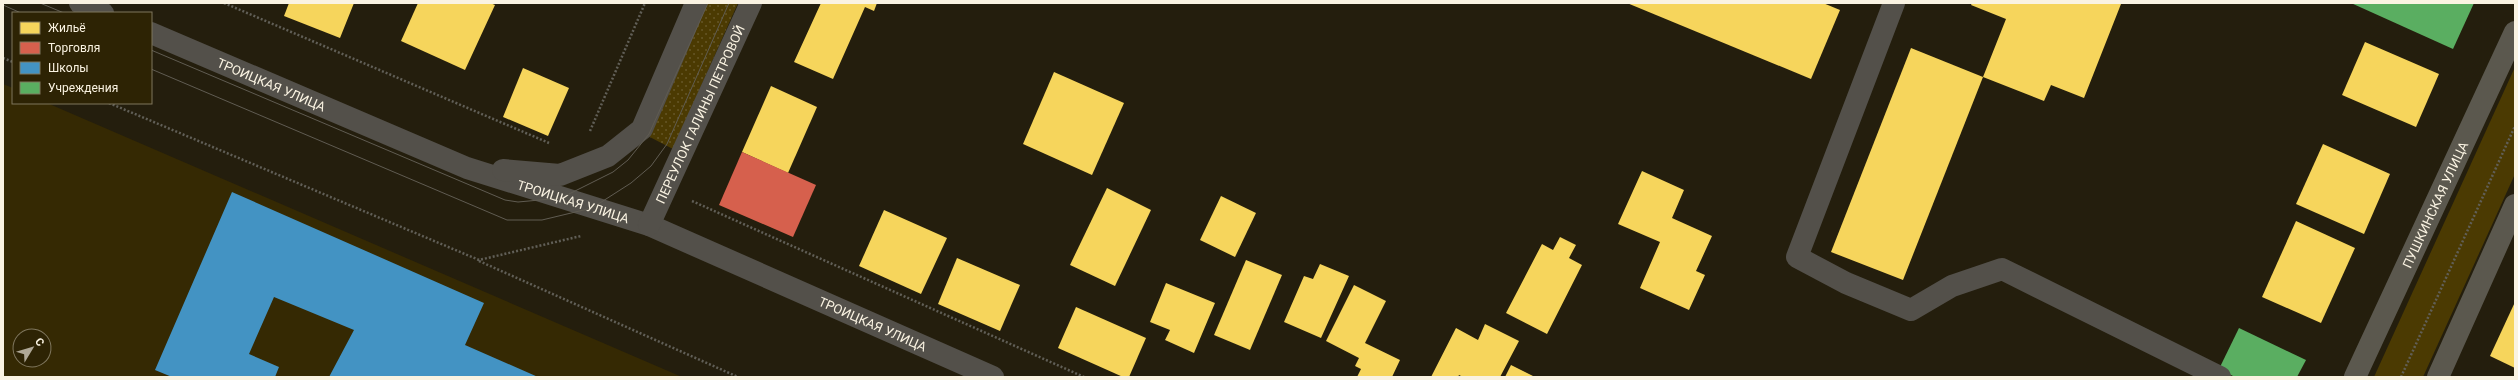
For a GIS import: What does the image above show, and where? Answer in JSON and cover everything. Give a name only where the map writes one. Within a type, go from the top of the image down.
[{"type":"main road","name":"ПУШКИНСКАЯ УЛИЦА","points":[[2355,377],[2515,32]]},
{"type":"main road","points":[[2438,377],[2515,206]]},
{"type":"street","points":[[80,3],[101,12]]},
{"type":"street","points":[[467,168],[560,175],[608,156],[642,129],[696,3]]},
{"type":"street","name":"ПЕРЕУЛОК ГАЛИНЫ ПЕТРОВОЙ","points":[[649,225],[751,3]]},
{"type":"street","points":[[1894,3],[1797,257],[1846,283],[1911,310],[1952,286],[2002,269],[2220,377]]},
{"type":"street","name":"ТРОИЦКАЯ УЛИЦА","points":[[152,33],[467,168],[649,225],[993,377]]},
{"type":"path","points":[[587,138],[645,3]]},
{"type":"path","points":[[111,104],[479,260],[738,377]]},
{"type":"path","points":[[2401,377],[2515,126]]},
{"type":"path","points":[[479,260],[586,235]]},
{"type":"shaded area","points":[[702,3],[738,3],[673,149],[644,134]]},
{"type":"shaded area","points":[[2515,67],[2515,174],[2423,377],[2374,377]]},
{"type":"shaded area","points":[[3,84],[12,88],[12,104],[49,104],[682,377],[3,377]]},
{"type":"building: Жильё","points":[[289,3],[354,3],[340,38],[284,16]]},
{"type":"building: Жильё","points":[[418,3],[490,3],[495,5],[465,70],[401,41]]},
{"type":"building: Жильё","points":[[821,3],[877,3],[874,11],[865,7],[833,79],[794,62]]},
{"type":"building: Жильё","points":[[1627,3],[1823,3],[1840,10],[1811,79]]},
{"type":"building: Жильё","points":[[1972,3],[2121,4],[2084,98],[2051,85],[2044,101],[1983,77],[2006,19],[1971,5]]},
{"type":"building: Жильё","points":[[2365,42],[2439,74],[2416,127],[2342,95]]},
{"type":"building: Жильё","points":[[1911,48],[1983,77],[1903,280],[1831,252]]},
{"type":"building: Жильё","points":[[523,68],[569,88],[548,136],[503,117]]},
{"type":"building: Жильё","points":[[1054,72],[1124,103],[1092,175],[1023,144]]},
{"type":"building: Жильё","points":[[771,86],[817,107],[788,173],[742,152]]},
{"type":"building: Жильё","points":[[2323,144],[2390,174],[2364,234],[2296,204]]},
{"type":"building: Жильё","points":[[1642,171],[1684,190],[1672,218],[1712,236],[1696,271],[1705,275],[1689,310],[1640,288],[1660,242],[1618,224]]},
{"type":"building: Жильё","points":[[1107,188],[1151,210],[1115,286],[1070,265]]},
{"type":"building: Жильё","points":[[1221,196],[1256,213],[1235,257],[1200,240]]},
{"type":"building: Жильё","points":[[884,210],[947,238],[921,294],[859,266]]},
{"type":"building: Жильё","points":[[2296,221],[2355,248],[2321,323],[2262,297]]},
{"type":"building: Жильё","points":[[1560,237],[1576,245],[1569,258],[1582,265],[1547,334],[1506,313],[1542,244],[1553,250]]},
{"type":"building: Жильё","points":[[957,258],[1020,285],[1000,331],[938,304]]},
{"type":"building: Жильё","points":[[1246,260],[1282,275],[1250,350],[1214,335]]},
{"type":"building: Жильё","points":[[1320,264],[1349,276],[1321,338],[1284,322],[1304,276],[1313,279]]},
{"type":"building: Жильё","points":[[1166,283],[1215,303],[1194,353],[1165,340],[1170,330],[1150,322]]},
{"type":"building: Жильё","points":[[1354,285],[1386,301],[1365,343],[1400,360],[1392,377],[1357,377],[1361,369],[1355,366],[1359,358],[1326,341]]},
{"type":"building: Жильё","points":[[2515,302],[2515,368],[2490,356]]},
{"type":"building: Жильё","points":[[1076,307],[1146,338],[1129,377],[1123,377],[1058,348]]},
{"type":"building: Жильё","points":[[1485,324],[1519,341],[1500,377],[1463,377],[1459,375],[1458,377],[1431,377],[1456,328],[1478,340]]},
{"type":"building: Жильё","points":[[1511,365],[1535,377],[1505,377]]},
{"type":"building: Торговля","points":[[742,152],[816,185],[793,237],[719,205]]},
{"type":"building: Школы","points":[[232,192],[484,303],[465,345],[538,377],[329,377],[354,330],[274,297],[249,354],[279,367],[275,377],[172,377],[155,370]]},
{"type":"building: Учреждения","points":[[2351,3],[2474,3],[2453,49]]},
{"type":"building: Учреждения","points":[[2239,328],[2306,360],[2297,377],[2235,377],[2219,369]]},
{"type":"tram line","points":[[40,3],[62,12]]},
{"type":"tram line","points":[[152,50],[505,200],[518,202],[561,198],[613,172],[628,160],[649,134],[708,3]]},
{"type":"tram line","points":[[152,69],[507,220],[542,220],[592,208],[631,183],[651,166],[667,144],[729,3]]},
{"type":"tram line","points":[[3,5],[19,12]]}]
